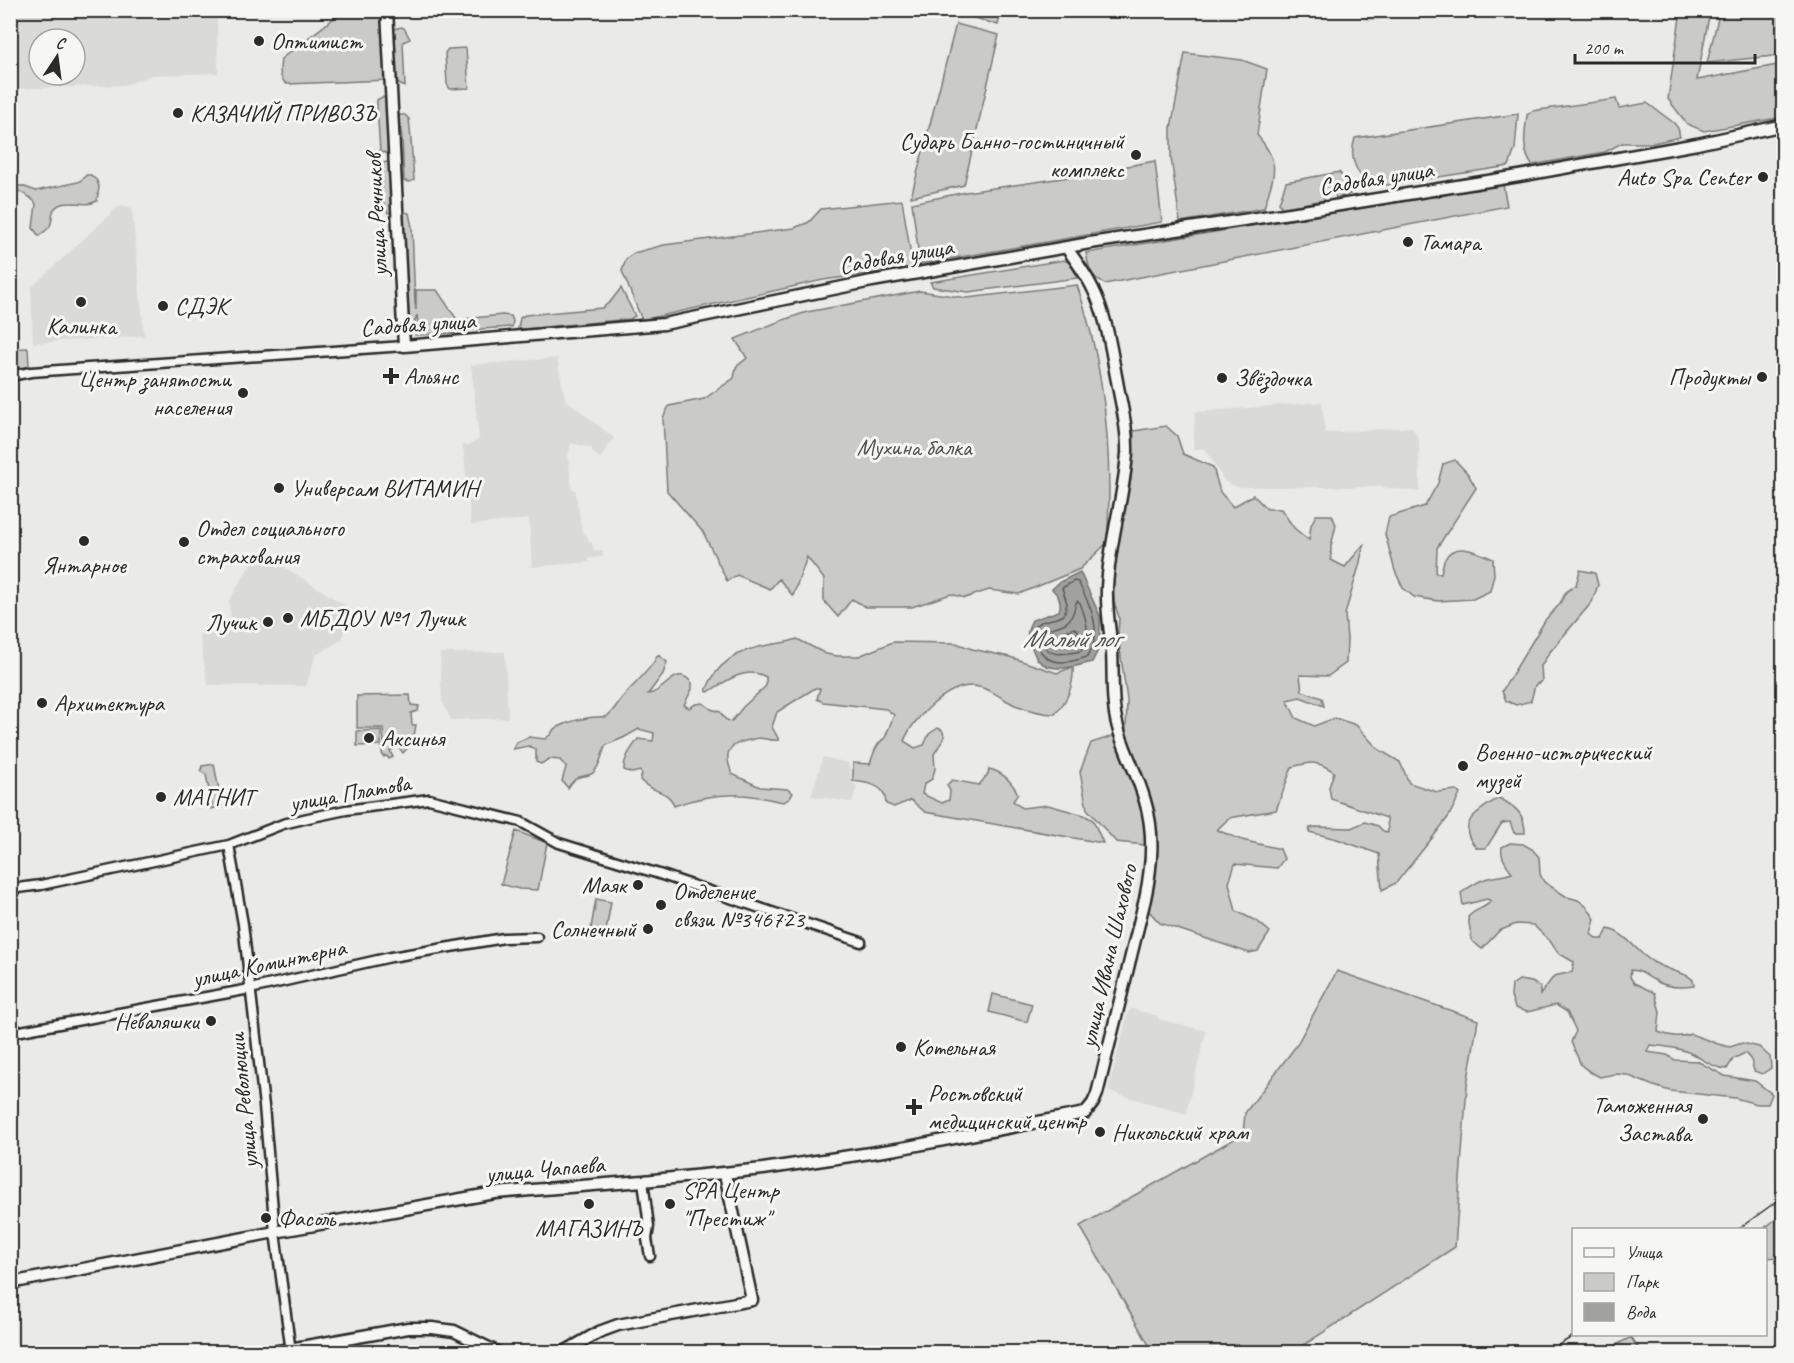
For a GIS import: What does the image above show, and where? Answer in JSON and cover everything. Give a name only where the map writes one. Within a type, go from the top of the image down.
[{"type":"main road","name":"улица Речников","points":[[387,10],[404,345]]},
{"type":"main road","name":"Садовая улица","points":[[404,345],[664,324],[826,289],[1090,243],[1519,176],[1784,126]]},
{"type":"main road","points":[[1084,272],[1084,257],[1090,243]]},
{"type":"main road","name":"улица Ивана Шахового","points":[[1066,247],[1084,272],[1099,303],[1108,333],[1125,425],[1127,451],[1124,479],[1109,561],[1107,590],[1109,628],[1116,719],[1145,799],[1150,820],[1152,852],[1150,877],[1097,1094],[1085,1113]]},
{"type":"main road","name":"улица Чапаева","points":[[10,1283],[495,1193],[725,1174],[897,1149],[1085,1113]]},
{"type":"main road","points":[[564,1353],[599,1332],[618,1325],[752,1300],[725,1174]]},
{"type":"main road","points":[[273,1353],[408,1328],[454,1330],[497,1353]]},
{"type":"street","name":"Садовая улица","points":[[10,376],[31,372],[404,345]]},
{"type":"street","name":"улица Платова","points":[[10,889],[41,885],[229,845],[283,824],[308,818],[346,810],[429,799],[521,822],[559,843],[861,942]]},
{"type":"street","name":"улица Революции","points":[[229,845],[243,924],[275,1232],[291,1351]]},
{"type":"street","name":"улица Коминтерна","points":[[10,1033],[250,989],[392,957],[504,938],[537,937]]},
{"type":"street","points":[[643,1181],[650,1256]]},
{"type":"shaded area","points":[[10,11],[217,11],[218,73],[152,75],[124,85],[87,86],[87,27],[27,27],[27,87],[68,87],[11,89]]},
{"type":"shaded area","points":[[1364,11],[1400,11],[1401,17],[1366,22]]},
{"type":"shaded area","points":[[120,205],[132,208],[144,336],[33,343],[31,288]]},
{"type":"shaded area","points":[[557,358],[565,399],[614,438],[600,458],[592,452],[592,448],[571,443],[568,457],[582,532],[592,543],[594,550],[603,550],[603,557],[589,558],[589,562],[532,567],[529,519],[471,525],[463,445],[469,445],[479,439],[471,365]]},
{"type":"shaded area","points":[[1322,402],[1325,433],[1412,427],[1419,439],[1420,492],[1382,487],[1238,487],[1225,482],[1205,449],[1193,449],[1195,412]]},
{"type":"shaded area","name":"МБДОУ №1 Лучик","points":[[274,561],[345,605],[343,639],[316,655],[306,686],[208,685],[199,635],[232,631],[229,601],[252,562]]},
{"type":"shaded area","points":[[505,652],[508,718],[451,720],[442,701],[440,653]]},
{"type":"shaded area","points":[[823,757],[848,763],[852,780],[857,787],[852,802],[811,796]]},
{"type":"shaded area","points":[[1132,1009],[1158,1016],[1158,1019],[1206,1031],[1186,1114],[1108,1091],[1128,1012]]},
{"type":"green space","points":[[961,10],[1001,11],[998,25],[961,14]]},
{"type":"green space","points":[[1681,10],[1710,11],[1697,80],[1783,64],[1783,117],[1704,131],[1687,124],[1668,99]]},
{"type":"green space","points":[[1720,10],[1783,11],[1783,55],[1707,63]]},
{"type":"green space","points":[[360,11],[386,11],[388,80],[287,84],[284,82],[280,73],[281,59],[337,16]]},
{"type":"green space","points":[[956,24],[999,35],[964,185],[911,197]]},
{"type":"green space","points":[[401,27],[410,39],[403,42],[405,87],[395,82],[392,34],[394,29]]},
{"type":"green space","points":[[466,48],[469,88],[450,89],[447,84],[445,53],[448,49]]},
{"type":"green space","points":[[1185,53],[1242,60],[1267,69],[1257,135],[1270,154],[1274,170],[1264,208],[1180,222],[1171,158],[1171,128]]},
{"type":"green space","points":[[382,97],[387,101],[390,151],[386,153],[380,151],[377,100]]},
{"type":"green space","points":[[1616,99],[1619,108],[1647,103],[1674,123],[1680,137],[1653,143],[1622,143],[1605,152],[1532,165],[1526,153],[1525,141],[1527,115],[1532,111]]},
{"type":"green space","points":[[1518,114],[1515,149],[1509,166],[1368,188],[1353,159],[1355,138]]},
{"type":"green space","points":[[400,115],[405,115],[409,119],[414,180],[410,182],[404,181]]},
{"type":"green space","points":[[1155,161],[1162,222],[920,264],[912,203]]},
{"type":"green space","points":[[386,162],[390,163],[393,212],[388,213],[383,202],[381,168]]},
{"type":"green space","points":[[1339,172],[1346,181],[1350,194],[1336,198],[1334,192],[1323,194],[1324,200],[1282,208],[1279,203],[1286,182]]},
{"type":"green space","points":[[86,175],[91,175],[97,181],[99,187],[97,201],[88,204],[64,203],[59,205],[54,209],[49,227],[39,236],[33,228],[36,204],[11,185],[36,191],[78,182]]},
{"type":"green space","points":[[1503,185],[1507,206],[1105,284],[1093,275],[1086,253]]},
{"type":"green space","points":[[902,200],[913,268],[823,280],[642,320],[622,271],[626,259],[634,253],[664,245],[794,228],[809,222],[821,209]]},
{"type":"green space","points":[[405,212],[409,213],[412,227],[416,310],[416,290],[437,290],[456,318],[459,333],[415,335],[415,328],[418,327],[417,315],[413,327],[406,325],[402,215]]},
{"type":"green space","points":[[1064,260],[1070,263],[1078,278],[968,292],[933,287],[930,282]]},
{"type":"green space","name":"Мухина балка","points":[[1077,285],[1087,316],[1100,380],[1105,412],[1109,478],[1107,543],[1080,569],[1019,594],[989,590],[965,598],[951,594],[912,607],[866,607],[852,599],[838,617],[824,601],[824,579],[807,557],[793,596],[779,579],[770,589],[737,575],[727,581],[703,532],[667,491],[663,418],[669,406],[704,399],[734,378],[736,367],[747,358],[735,339],[807,312],[920,291],[967,298]]},
{"type":"green space","points":[[621,288],[635,316],[630,319],[518,328],[520,318],[525,315],[602,308]]},
{"type":"green space","points":[[511,316],[512,327],[466,330],[460,325],[464,319]]},
{"type":"green space","points":[[28,348],[29,367],[11,368],[11,349]]},
{"type":"green space","points":[[1166,426],[1177,436],[1183,454],[1213,467],[1220,492],[1233,507],[1253,495],[1267,509],[1281,509],[1294,528],[1309,540],[1311,525],[1316,515],[1332,515],[1336,525],[1331,546],[1331,560],[1345,567],[1364,544],[1345,614],[1346,663],[1328,676],[1300,675],[1302,691],[1322,698],[1324,706],[1300,697],[1287,700],[1296,718],[1314,726],[1335,718],[1356,725],[1378,749],[1400,762],[1409,783],[1437,792],[1456,790],[1460,794],[1449,816],[1396,883],[1382,890],[1379,854],[1309,832],[1310,828],[1351,828],[1365,822],[1388,832],[1387,818],[1331,799],[1329,787],[1334,772],[1323,765],[1314,763],[1292,767],[1276,810],[1229,818],[1217,830],[1242,840],[1280,849],[1284,859],[1277,868],[1235,864],[1229,883],[1236,911],[1258,922],[1270,932],[1258,951],[1249,953],[1160,923],[1146,908],[1154,846],[1116,842],[1087,809],[1080,772],[1091,743],[1126,732],[1127,700],[1118,635],[1119,617],[1114,602],[1112,544],[1131,479],[1134,431]]},
{"type":"green space","points":[[1455,460],[1468,474],[1476,488],[1437,548],[1436,573],[1441,573],[1445,559],[1454,550],[1474,551],[1493,559],[1494,575],[1490,591],[1473,599],[1438,601],[1414,597],[1403,588],[1395,571],[1385,534],[1389,517],[1425,506],[1438,483],[1443,464]]},
{"type":"green space","points":[[1580,570],[1595,573],[1598,585],[1592,602],[1549,653],[1541,666],[1542,681],[1535,685],[1531,701],[1516,705],[1506,701],[1502,691],[1546,619],[1559,605],[1566,592],[1576,585]]},
{"type":"green space","points":[[797,639],[826,654],[837,656],[859,656],[893,642],[956,643],[1010,657],[1057,673],[1073,667],[1069,692],[1055,714],[1015,705],[984,689],[973,686],[961,687],[936,701],[923,713],[904,741],[915,748],[924,745],[929,734],[938,728],[942,730],[945,737],[934,754],[935,769],[932,779],[924,784],[922,794],[942,803],[949,800],[950,791],[947,785],[952,780],[979,785],[988,774],[989,769],[999,772],[1010,782],[1018,794],[1013,801],[1022,808],[1048,805],[1084,815],[1093,820],[1103,843],[925,812],[911,800],[894,807],[886,804],[885,795],[879,788],[853,781],[853,763],[870,764],[877,746],[885,738],[894,715],[886,709],[823,702],[817,699],[820,688],[815,688],[777,712],[772,727],[779,740],[760,738],[745,741],[738,743],[728,753],[732,774],[760,787],[787,789],[793,793],[784,802],[732,795],[707,797],[674,806],[668,797],[640,780],[642,774],[640,771],[632,773],[624,770],[626,757],[638,739],[653,741],[654,733],[639,729],[606,745],[593,773],[578,778],[568,788],[562,781],[566,767],[560,760],[549,759],[541,764],[536,762],[536,750],[529,746],[513,749],[517,742],[529,737],[545,739],[554,729],[566,724],[586,718],[606,717],[646,673],[658,655],[667,662],[663,674],[648,694],[660,689],[676,677],[686,677],[692,683],[692,689],[684,705],[689,708],[703,703],[720,712],[725,719],[731,722],[743,707],[766,686],[766,677],[751,673],[743,674],[708,692],[706,691],[710,681],[716,673],[730,659],[748,650]]},
{"type":"green space","points":[[410,695],[411,705],[419,706],[418,711],[411,713],[412,725],[416,725],[412,740],[403,753],[398,746],[390,751],[393,757],[389,759],[387,756],[383,757],[381,747],[384,746],[383,728],[357,728],[357,696]]},
{"type":"green space","name":"Аксинья","points":[[381,730],[381,745],[357,746],[357,731]]},
{"type":"green space","points":[[214,764],[222,806],[211,809],[206,775],[201,771],[202,766]]},
{"type":"green space","points":[[1499,798],[1521,816],[1525,833],[1514,833],[1510,822],[1502,823],[1486,848],[1477,848],[1470,839],[1468,825],[1477,813]]},
{"type":"green space","points":[[516,831],[547,843],[538,890],[519,889],[501,884]]},
{"type":"green space","points":[[1510,843],[1523,844],[1532,849],[1539,857],[1540,874],[1544,882],[1587,907],[1595,919],[1591,934],[1597,939],[1603,939],[1608,929],[1615,931],[1653,962],[1693,980],[1694,986],[1673,986],[1631,970],[1630,977],[1634,983],[1655,993],[1660,1012],[1658,1032],[1674,1036],[1691,1034],[1730,1047],[1742,1043],[1759,1047],[1770,1057],[1771,1068],[1762,1074],[1754,1071],[1751,1060],[1745,1053],[1733,1059],[1727,1069],[1717,1067],[1688,1052],[1674,1048],[1650,1045],[1647,1052],[1667,1055],[1675,1060],[1697,1061],[1725,1076],[1755,1081],[1772,1094],[1768,1104],[1670,1091],[1627,1075],[1615,1074],[1600,1077],[1581,1065],[1571,1042],[1576,1031],[1567,1012],[1556,1005],[1527,1012],[1515,1008],[1511,996],[1512,985],[1519,980],[1532,982],[1540,987],[1540,995],[1554,976],[1572,972],[1574,962],[1558,953],[1550,941],[1533,925],[1516,924],[1499,931],[1482,949],[1472,941],[1468,917],[1491,901],[1487,899],[1463,905],[1461,893],[1484,879],[1512,873],[1502,854],[1502,847]]},
{"type":"green space","points":[[596,899],[611,902],[606,931],[591,928]]},
{"type":"green space","points":[[1337,971],[1478,1020],[1467,1085],[1455,1247],[1293,1352],[1153,1352],[1080,1226],[1243,1134],[1245,1113],[1296,1046]]},
{"type":"green space","points":[[993,994],[1032,1004],[1027,1022],[989,1012]]},
{"type":"green space","points":[[1783,1214],[1783,1253],[1779,1257],[1767,1258],[1767,1228],[1764,1228]]},
{"type":"green space","points":[[1631,1337],[1640,1352],[1603,1352]]},
{"type":"water","name":"Малый лог","points":[[1080,572],[1100,616],[1100,646],[1092,662],[1063,668],[1049,667],[1037,659],[1028,639],[1029,627],[1032,620],[1059,611],[1059,599],[1052,589],[1060,582]]},
{"type":"waterway","points":[[1631,1336],[1641,1352]]},
{"type":"railway","points":[[1740,1228],[1784,1196]]},
{"type":"railway","points":[[1547,1352],[1574,1336]]},
{"type":"place","name":"Оптимист","points":[[259,41]]},
{"type":"place","name":"КАЗАЧИЙ ПРИВОЗЪ","points":[[178,113]]},
{"type":"place","name":"Сударь Банно-гостиничный комплекс","points":[[1136,155]]},
{"type":"place","name":"Auto Spa Center","points":[[1763,177]]},
{"type":"place","name":"Тамара","points":[[1408,242]]},
{"type":"place","name":"Калинка","points":[[81,302]]},
{"type":"place","name":"СДЭК","points":[[163,306]]},
{"type":"place","name":"Альянс","points":[[391,376]]},
{"type":"place","name":"Продукты","points":[[1762,377]]},
{"type":"place","name":"Звёздочка","points":[[1222,378]]},
{"type":"place","name":"Центр занятости населения","points":[[243,393]]},
{"type":"place","name":"Универсам ВИТАМИН","points":[[279,488]]},
{"type":"place","name":"Янтарное","points":[[84,541]]},
{"type":"place","name":"Отдел социального страхования","points":[[184,542]]},
{"type":"place","name":"МБДОУ №1 Лучик","points":[[288,618]]},
{"type":"place","name":"Лучик","points":[[268,622]]},
{"type":"place","name":"Архитектура","points":[[42,703]]},
{"type":"place","name":"Аксинья","points":[[369,738]]},
{"type":"place","name":"Военно-исторический музей","points":[[1463,766]]},
{"type":"place","name":"МАГНИТ","points":[[161,797]]},
{"type":"place","name":"Маяк","points":[[638,885]]},
{"type":"place","name":"Отделение связи №346723","points":[[661,905]]},
{"type":"place","name":"Солнечный","points":[[648,929]]},
{"type":"place","name":"Неваляшки","points":[[211,1021]]},
{"type":"place","name":"Котельная","points":[[901,1047]]},
{"type":"place","name":"Ростовский медицинский центр","points":[[914,1107]]},
{"type":"place","name":"Таможенная Застава","points":[[1703,1119]]},
{"type":"place","name":"Никольский храм","points":[[1100,1132]]},
{"type":"place","name":"МАГАЗИНЪ","points":[[589,1204]]},
{"type":"place","name":"SPA Центр \"Престиж\"","points":[[670,1204]]},
{"type":"place","name":"Фасоль","points":[[266,1218]]}]
